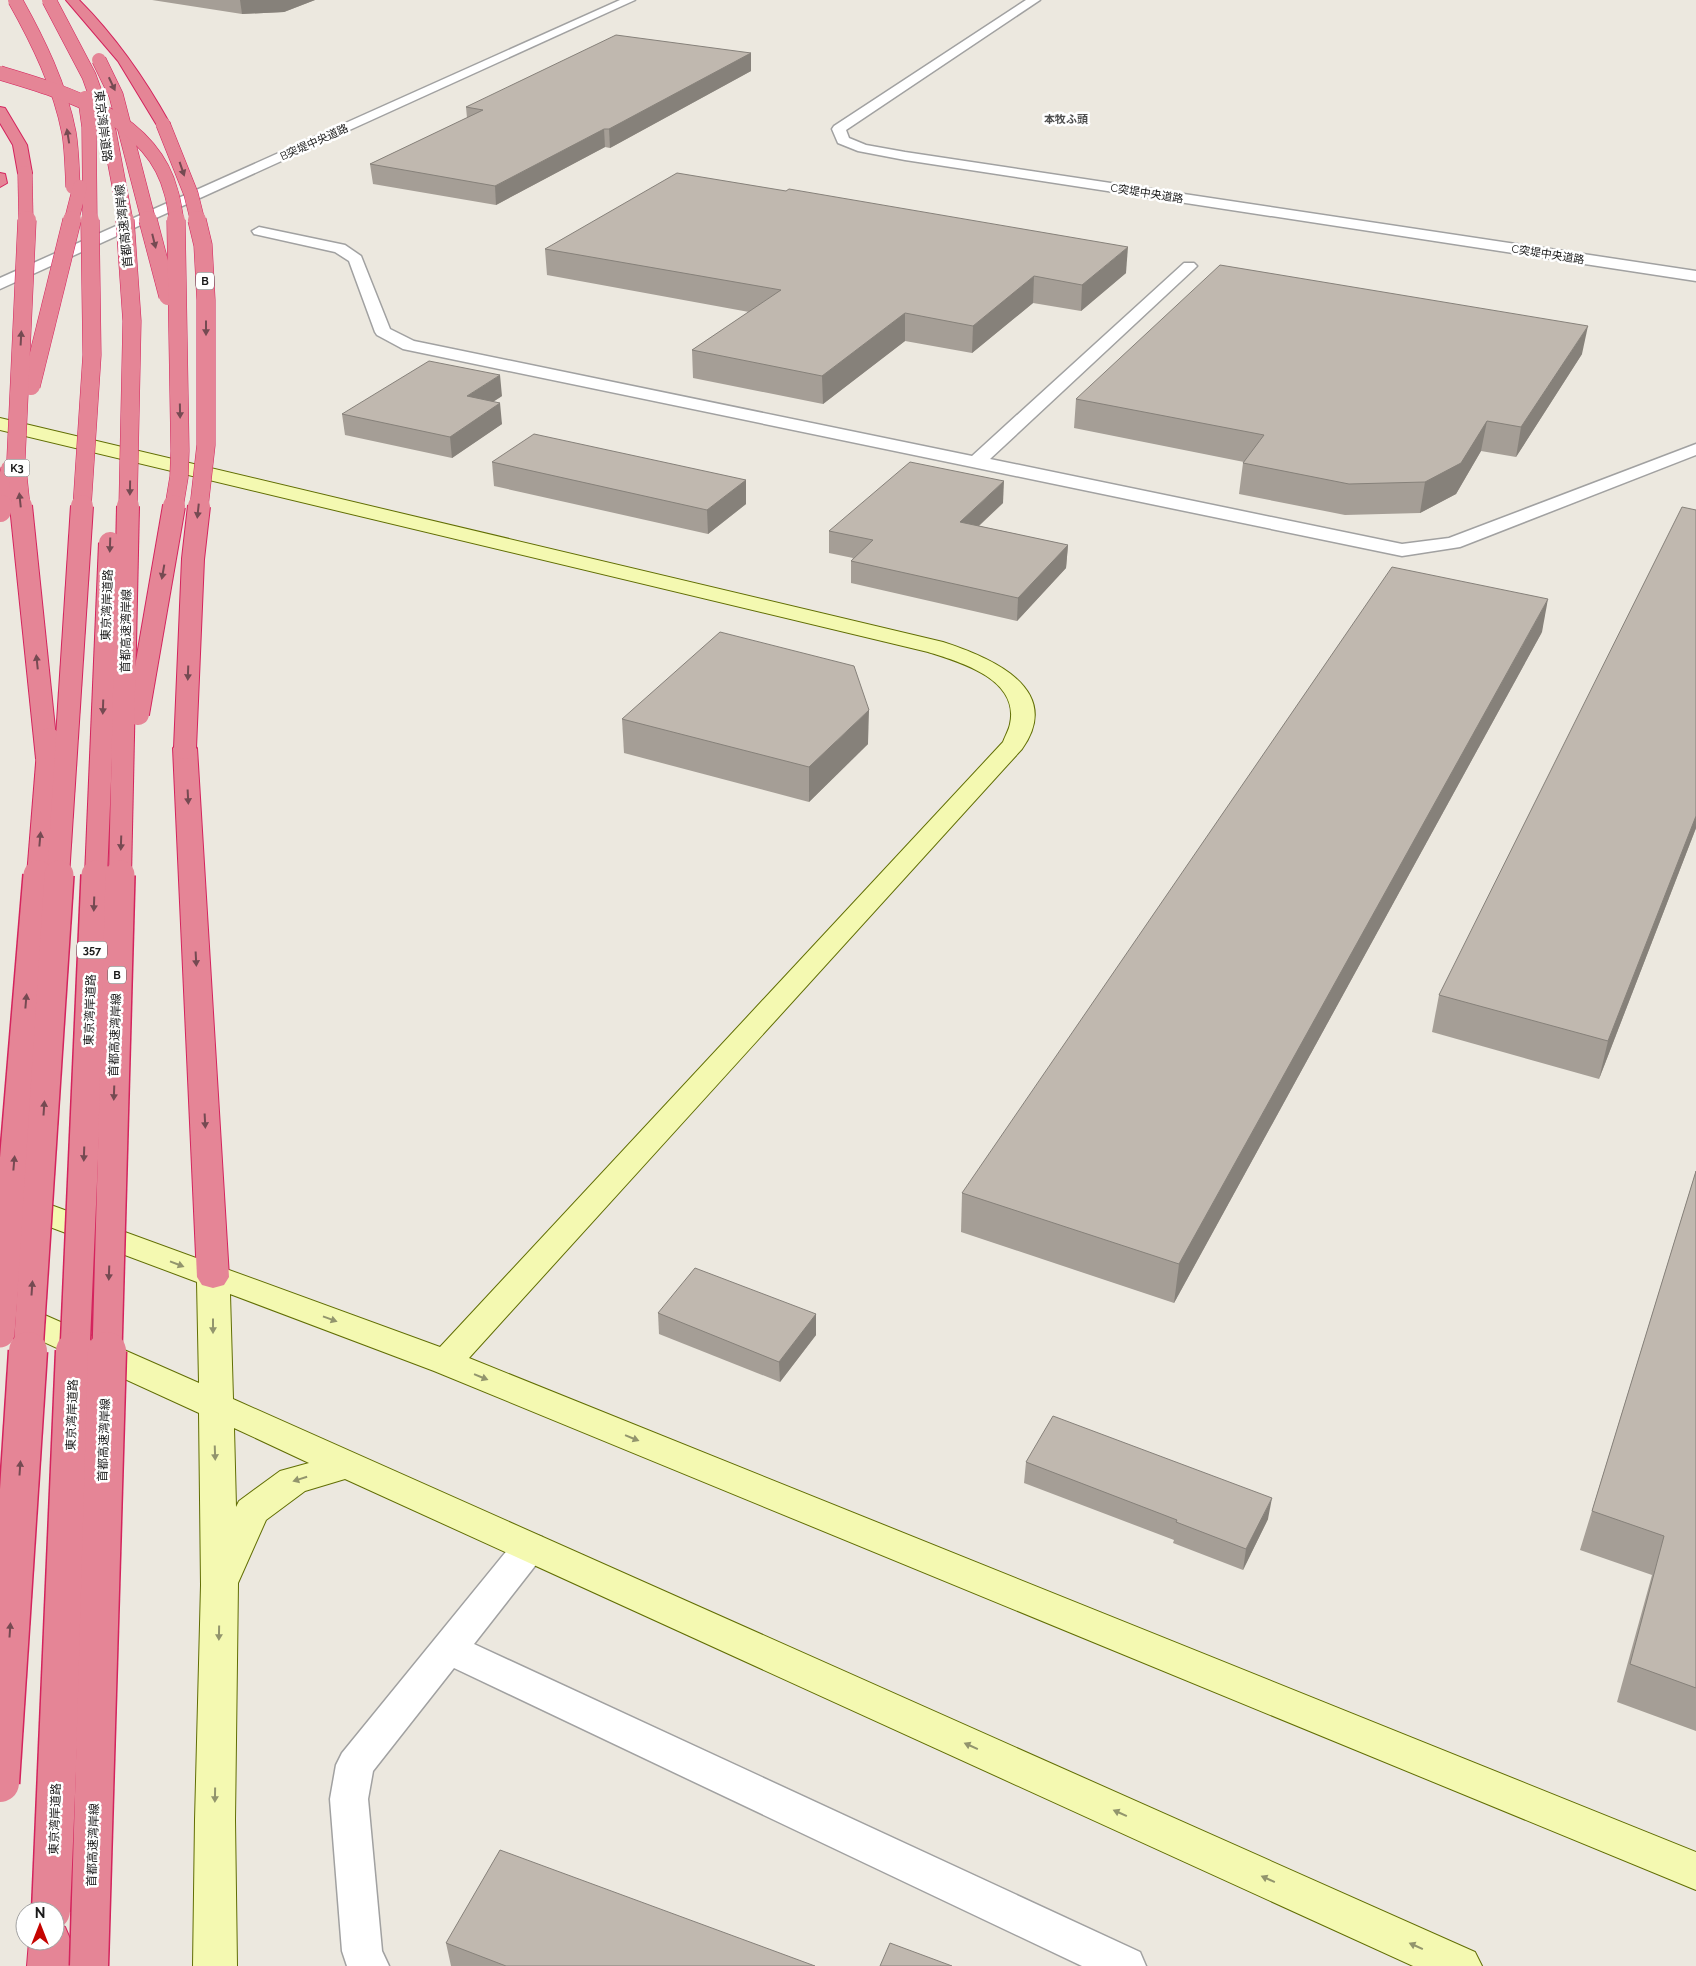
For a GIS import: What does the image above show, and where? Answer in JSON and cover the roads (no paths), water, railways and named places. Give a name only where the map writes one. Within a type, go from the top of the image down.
[{"type":"highway","points":[[0,1333],[47,762],[76,356],[77,260],[69,134],[49,74],[15,0]]},
{"type":"highway","name":"東京湾岸道路","points":[[0,1783],[91,364],[93,296],[86,102],[81,76],[42,0]]},
{"type":"highway","points":[[60,4],[105,69],[116,94],[206,445],[193,559],[185,748],[213,1278]]},
{"type":"highway","name":"東京湾岸道路","points":[[51,1901],[116,353],[116,292],[103,106],[95,75],[60,4]]},
{"type":"highway","name":"B","points":[[60,4],[128,66],[146,92],[175,151],[190,194],[203,245],[206,300],[206,445]]},
{"type":"highway","name":"首都高速湾岸線","points":[[60,4],[109,132],[125,213],[132,321],[122,808],[89,1966]]},
{"type":"highway","points":[[0,73],[77,99],[125,126],[138,136],[163,167],[170,182],[175,203],[179,477],[122,808]]},
{"type":"highway","name":"K3","points":[[0,111],[10,125],[20,145],[27,210],[16,459],[47,762]]},
{"type":"highway","points":[[0,511],[89,149]]},
{"type":"highway","points":[[0,177],[0,183]]},
{"type":"highway","points":[[49,1966],[50,1951]]},
{"type":"street","points":[[0,424],[935,647],[974,660],[992,669],[1006,679],[1021,702],[1025,715],[1023,728],[1014,744],[446,1362]]},
{"type":"street","points":[[0,1197],[213,1278],[446,1362],[1696,1871]]},
{"type":"street","points":[[213,1278],[214,1404],[220,1585],[215,1820],[215,1966]]},
{"type":"street","points":[[0,1308],[1460,1966]]},
{"type":"street","points":[[220,1585],[252,1511],[293,1481],[347,1465]]},
{"type":"lane","name":"B突堤中央道路","points":[[0,284],[629,0]]},
{"type":"lane","name":"C突堤中央道路","points":[[1034,0],[839,128],[843,140],[864,148],[905,156],[1696,276]]},
{"type":"lane","points":[[259,231],[340,248],[356,260],[382,332],[409,345],[1402,550],[1454,543],[1696,450]]},
{"type":"lane","points":[[976,462],[1190,266]]},
{"type":"lane","points":[[368,1966],[362,1951],[349,1799],[355,1765],[530,1548]]},
{"type":"lane","points":[[449,1649],[1125,1966]]},
{"type":"district","name":"本牧ふ頭","points":[[1066,119]]}]
